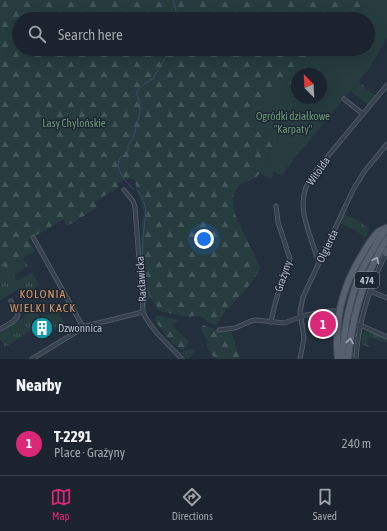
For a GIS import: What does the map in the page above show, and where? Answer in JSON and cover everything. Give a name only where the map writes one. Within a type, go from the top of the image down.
[{"type":"main road","points":[[338,359],[337,335],[342,297],[353,269],[365,250],[378,233],[387,227]]},
{"type":"main road","name":"474","points":[[342,359],[346,321],[352,299],[368,258],[387,227]]},
{"type":"main road","name":"474","points":[[348,359],[354,323],[362,294],[370,272],[387,239]]},
{"type":"street","name":"Witolda","points":[[319,261],[304,218],[304,194],[307,184],[313,174],[387,85]]},
{"type":"street","points":[[344,99],[363,114]]},
{"type":"street","name":"Olgierda","points":[[300,359],[304,338],[300,309],[302,300],[319,261],[358,182],[369,165],[387,144]]},
{"type":"street","name":"Racławicka","points":[[124,190],[133,201],[135,208],[143,312],[154,329],[182,359]]},
{"type":"street","name":"Grażyny","points":[[271,322],[276,295],[290,262],[278,222],[276,206]]},
{"type":"street","points":[[33,237],[83,327]]},
{"type":"street","points":[[356,359],[360,325],[377,272],[387,252]]},
{"type":"street","points":[[370,291],[387,298]]},
{"type":"street","points":[[0,329],[17,317],[18,312],[11,302]]},
{"type":"street","points":[[219,330],[235,328],[256,320],[284,323],[301,317],[331,311],[339,311]]},
{"type":"street","points":[[32,359],[87,325],[143,312]]},
{"type":"street","points":[[346,321],[360,325],[387,337]]},
{"type":"green space","name":"Lasy Chylońskie","points":[[0,0],[366,0],[356,12],[12,12],[12,56],[317,56],[307,68],[291,68],[291,84],[249,112],[249,115],[267,127],[272,134],[273,143],[260,173],[254,179],[241,184],[235,190],[233,206],[234,212],[260,267],[251,283],[226,310],[216,326],[203,317],[188,317],[156,310],[157,307],[151,299],[142,276],[141,242],[144,213],[134,179],[126,179],[117,184],[119,187],[94,202],[97,208],[67,226],[63,220],[28,239],[35,251],[5,268],[0,260]]},
{"type":"green space","name":"Ogródki działkowe \"Karpaty\"","points":[[366,0],[387,0],[387,37],[369,69],[287,167],[282,176],[274,172],[271,179],[260,173],[269,157],[273,144],[273,138],[267,127],[249,115],[249,112],[291,83],[291,104],[327,104],[327,68],[307,68],[317,56],[375,56],[375,12],[356,12]]},
{"type":"green space","points":[[359,82],[375,96],[368,105],[351,91]]},
{"type":"green space","points":[[344,214],[357,220],[370,229],[365,237],[354,229],[340,223]]},
{"type":"green space","points":[[23,258],[28,266],[14,275],[17,281],[32,273],[39,285],[25,294],[21,288],[0,300],[0,260],[5,268]]},
{"type":"green space","points":[[34,309],[40,319],[55,309],[65,323],[50,333],[43,323],[5,347],[0,339],[0,332],[24,318],[23,316]]},
{"type":"green space","points":[[156,315],[179,320],[172,324],[189,342],[183,350],[171,341],[164,333],[155,321]]},
{"type":"green space","points":[[203,325],[217,330],[231,331],[240,359],[216,359],[208,348],[207,339],[201,329]]},
{"type":"green space","points":[[355,327],[357,328],[354,359],[351,359]]},
{"type":"green space","points":[[371,332],[387,339],[387,343],[369,337],[367,345],[370,345],[370,347],[363,345],[362,333]]},
{"type":"green space","points":[[191,349],[194,352],[189,359],[187,359],[181,352]]},
{"type":"waterway","points":[[173,0],[176,12]]},
{"type":"waterway","points":[[134,189],[122,176],[118,165],[121,157],[127,154],[128,145],[133,139],[140,113],[137,91],[145,83],[153,79],[166,56]]},
{"type":"waterway","points":[[137,190],[142,197],[146,209],[142,262],[144,279],[149,297],[145,307]]},
{"type":"place","name":"T-2291","points":[[323,324]]},
{"type":"place","name":"Dzwonnica","points":[[42,328]]},
{"type":"district","name":"KOLONIA WIELKI KACK","points":[[43,301]]}]
